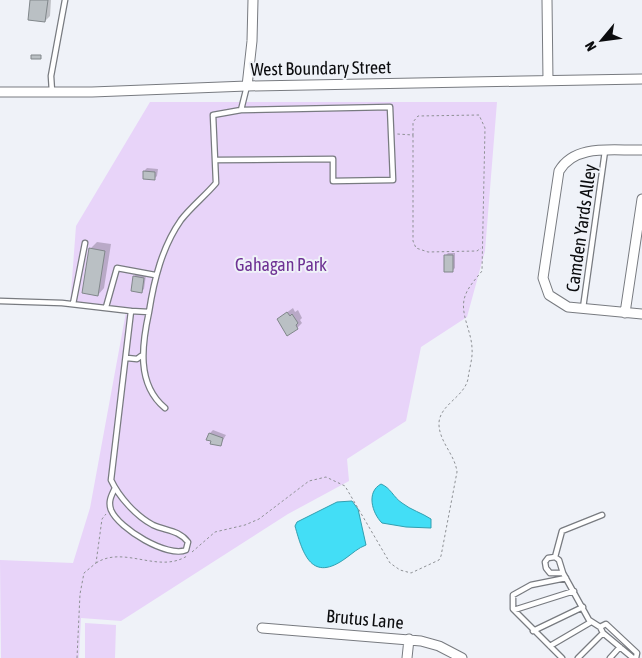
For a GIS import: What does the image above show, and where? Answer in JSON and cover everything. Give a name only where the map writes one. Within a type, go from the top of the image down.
[{"type":"street","points":[[247,86],[252,41],[252,0]]},
{"type":"street","points":[[547,0],[548,80]]},
{"type":"street","name":"West Boundary Street","points":[[0,92],[642,78]]},
{"type":"street","points":[[642,150],[582,152],[567,160],[559,171],[544,269],[544,278],[549,295],[560,304],[642,314]]},
{"type":"street","points":[[625,313],[639,242],[642,199]]},
{"type":"street","name":"Brutus Lane","points":[[262,628],[409,639],[439,646],[462,658]]},
{"type":"street","points":[[407,658],[409,639]]},
{"type":"lane","points":[[52,92],[51,76],[65,0]]},
{"type":"lane","points":[[241,110],[247,86]]},
{"type":"lane","points":[[165,408],[152,393],[141,356],[155,275],[181,221],[216,183],[213,115],[241,110],[390,107],[393,180],[333,181],[332,159],[215,160]]},
{"type":"lane","name":"Camden Yards Alley","points":[[583,308],[605,151]]},
{"type":"lane","points":[[73,304],[84,242]]},
{"type":"lane","points":[[106,307],[116,268],[155,275]]},
{"type":"lane","points":[[0,301],[73,304],[149,312]]},
{"type":"lane","points":[[115,488],[110,498],[110,510],[130,532],[154,544],[180,552],[186,550],[188,542],[184,537],[152,525],[129,506],[111,480],[131,311]]},
{"type":"lane","points":[[126,358],[137,359],[141,356]]},
{"type":"lane","points":[[555,557],[562,531],[602,515]]},
{"type":"lane","points":[[563,573],[550,573],[546,568],[545,562],[550,557],[555,557],[559,560],[563,573],[592,622],[600,627],[603,632],[633,658],[637,653],[606,624],[600,627]]},
{"type":"lane","points":[[562,658],[514,610],[513,595],[531,585],[566,578]]},
{"type":"lane","points":[[514,610],[574,591]]},
{"type":"lane","points":[[534,630],[583,607]]},
{"type":"lane","points":[[550,646],[592,622]]},
{"type":"lane","points":[[578,658],[603,632]]},
{"type":"lane","points":[[610,658],[620,647]]},
{"type":"path","points":[[77,658],[80,594],[84,573],[96,563],[112,556],[153,562],[180,560],[215,532],[252,522],[309,481],[326,477],[345,486],[390,563],[400,570],[411,573],[439,560],[445,544],[457,472],[456,464],[441,437],[440,421],[447,407],[466,386],[472,349],[464,311],[464,300],[469,288],[482,271],[485,128],[479,115],[418,116],[413,122],[413,241],[416,248],[428,252],[477,251],[482,248]]},
{"type":"path","points":[[391,134],[413,135]]},
{"type":"path","points":[[96,563],[102,519],[110,510]]},
{"type":"green space","name":"Gahagan Park","points":[[150,102],[497,102],[485,251],[467,317],[421,347],[406,421],[347,459],[349,481],[288,514],[121,621],[81,618],[79,658],[1,658],[0,560],[73,563],[90,508],[126,312],[70,306],[76,226]]},
{"type":"green space","points":[[85,623],[116,625],[115,658],[85,658]]},
{"type":"water","points":[[381,484],[399,501],[431,519],[431,528],[406,527],[382,523],[378,519],[372,503],[373,492]]},
{"type":"water","points":[[352,501],[358,509],[366,545],[334,565],[325,568],[317,567],[311,562],[302,547],[295,526],[297,522],[337,502]]},
{"type":"building","points":[[30,0],[48,0],[45,22],[28,20]]},
{"type":"building","points":[[31,55],[41,55],[41,59],[31,59]]},
{"type":"building","points":[[143,171],[155,172],[155,180],[143,179]]},
{"type":"building","points":[[89,248],[105,251],[98,296],[82,293]]},
{"type":"building","points":[[444,255],[453,255],[453,272],[444,272]]},
{"type":"building","points":[[133,276],[144,278],[142,293],[131,291]]},
{"type":"building","points":[[287,312],[290,316],[292,314],[298,323],[296,325],[298,329],[287,336],[277,319]]},
{"type":"building","points":[[209,433],[223,438],[221,446],[210,444],[211,441],[206,440]]}]
